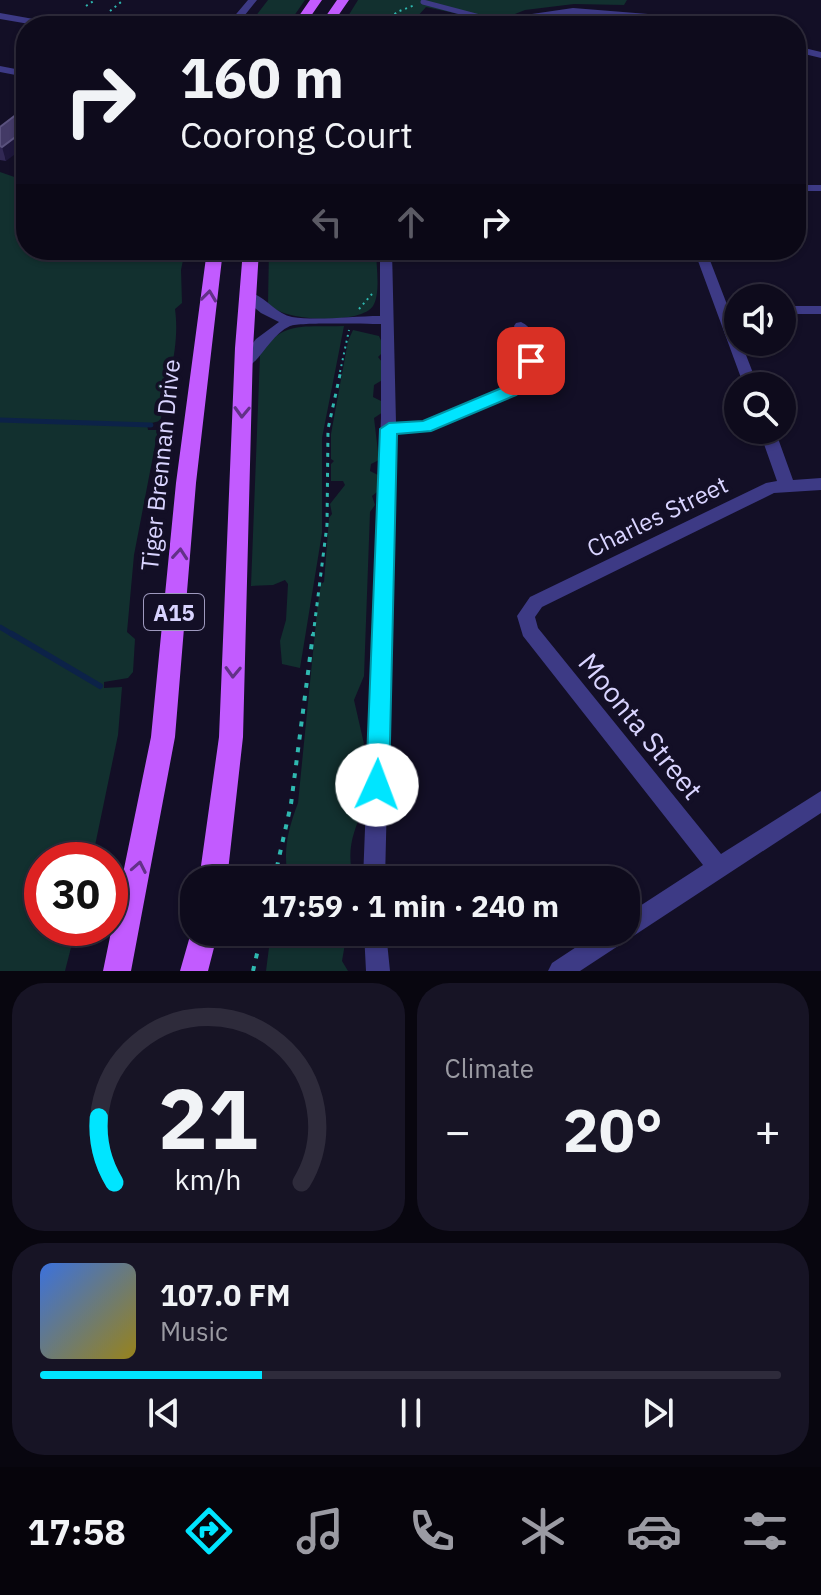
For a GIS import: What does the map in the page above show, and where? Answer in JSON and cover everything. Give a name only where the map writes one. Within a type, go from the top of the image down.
[{"type":"main road","name":"Tiger Brennan Drive","points":[[117,971],[163,737],[186,483],[214,260]]},
{"type":"main road","name":"A15","points":[[215,866],[231,737],[243,365],[250,260]]},
{"type":"main road","points":[[194,971],[200,946]]},
{"type":"street","points":[[239,16],[253,0]]},
{"type":"street","points":[[633,12],[640,0]]},
{"type":"street","points":[[530,16],[565,9],[633,12],[651,16]]},
{"type":"street","points":[[374,866],[389,429],[386,260]]},
{"type":"street","points":[[705,260],[724,298]]},
{"type":"street","points":[[248,295],[266,310],[288,321],[385,320]]},
{"type":"street","points":[[796,310],[821,310]]},
{"type":"street","points":[[243,365],[261,342],[288,321]]},
{"type":"street","points":[[389,429],[425,427],[520,386],[529,375],[531,361],[521,326]]},
{"type":"street","points":[[772,444],[786,484]]},
{"type":"street","name":"Charles Street","points":[[526,616],[536,602],[758,493],[786,484],[821,484]]},
{"type":"street","name":"Moonta Street","points":[[526,616],[529,631],[718,867]]},
{"type":"street","points":[[640,919],[821,801]]},
{"type":"street","points":[[376,946],[378,971]]},
{"type":"street","points":[[560,971],[598,946]]},
{"type":"lane","points":[[423,2],[472,16]]},
{"type":"path","points":[[86,6],[95,0]]},
{"type":"path","points":[[110,11],[121,2]]},
{"type":"path","points":[[392,16],[423,2]]},
{"type":"path","points":[[355,314],[372,294]]},
{"type":"path","points":[[277,866],[291,804],[327,525],[328,429],[350,327]]},
{"type":"path","points":[[253,971],[259,946]]},
{"type":"green space","points":[[268,0],[305,0],[294,16],[256,16]]},
{"type":"green space","points":[[358,0],[627,0],[624,5],[574,4],[525,10],[510,16],[467,16],[426,7],[418,16],[348,16]]},
{"type":"green space","points":[[0,172],[16,178],[16,260],[183,260],[182,303],[175,309],[175,348],[164,390],[161,417],[160,421],[147,424],[148,430],[158,430],[134,555],[127,632],[135,639],[133,672],[128,678],[104,682],[104,688],[122,687],[118,735],[96,842],[24,842],[24,946],[71,946],[65,971],[0,971]]},
{"type":"green space","points":[[269,260],[376,260],[375,300],[366,312],[320,319],[288,314],[268,303]]},
{"type":"green space","points":[[344,326],[322,438],[322,533],[300,668],[282,664],[280,641],[286,620],[288,584],[285,580],[273,585],[251,586],[260,355],[268,344],[286,331]]},
{"type":"green space","points":[[353,330],[379,336],[385,350],[378,357],[386,367],[384,379],[374,385],[373,397],[383,402],[383,412],[374,418],[379,460],[371,464],[370,471],[378,475],[377,492],[372,496],[375,505],[370,512],[364,676],[354,700],[364,744],[358,758],[362,776],[359,790],[364,808],[352,843],[351,866],[287,866],[287,841],[298,803],[318,602],[324,582],[329,518],[332,514],[330,504],[345,485],[343,481],[331,481],[331,464],[334,461],[331,459],[331,434],[348,341]]},
{"type":"green space","points":[[269,946],[345,946],[342,961],[348,971],[266,971]]},
{"type":"building","points":[[16,115],[16,136],[2,147],[0,127]]},
{"type":"waterway","points":[[0,420],[151,425]]},
{"type":"waterway","points":[[0,627],[15,636]]},
{"type":"waterway","points":[[12,634],[100,686]]},
{"type":"route","points":[[377,785],[389,429],[425,427],[510,391],[525,381],[531,361]]}]
